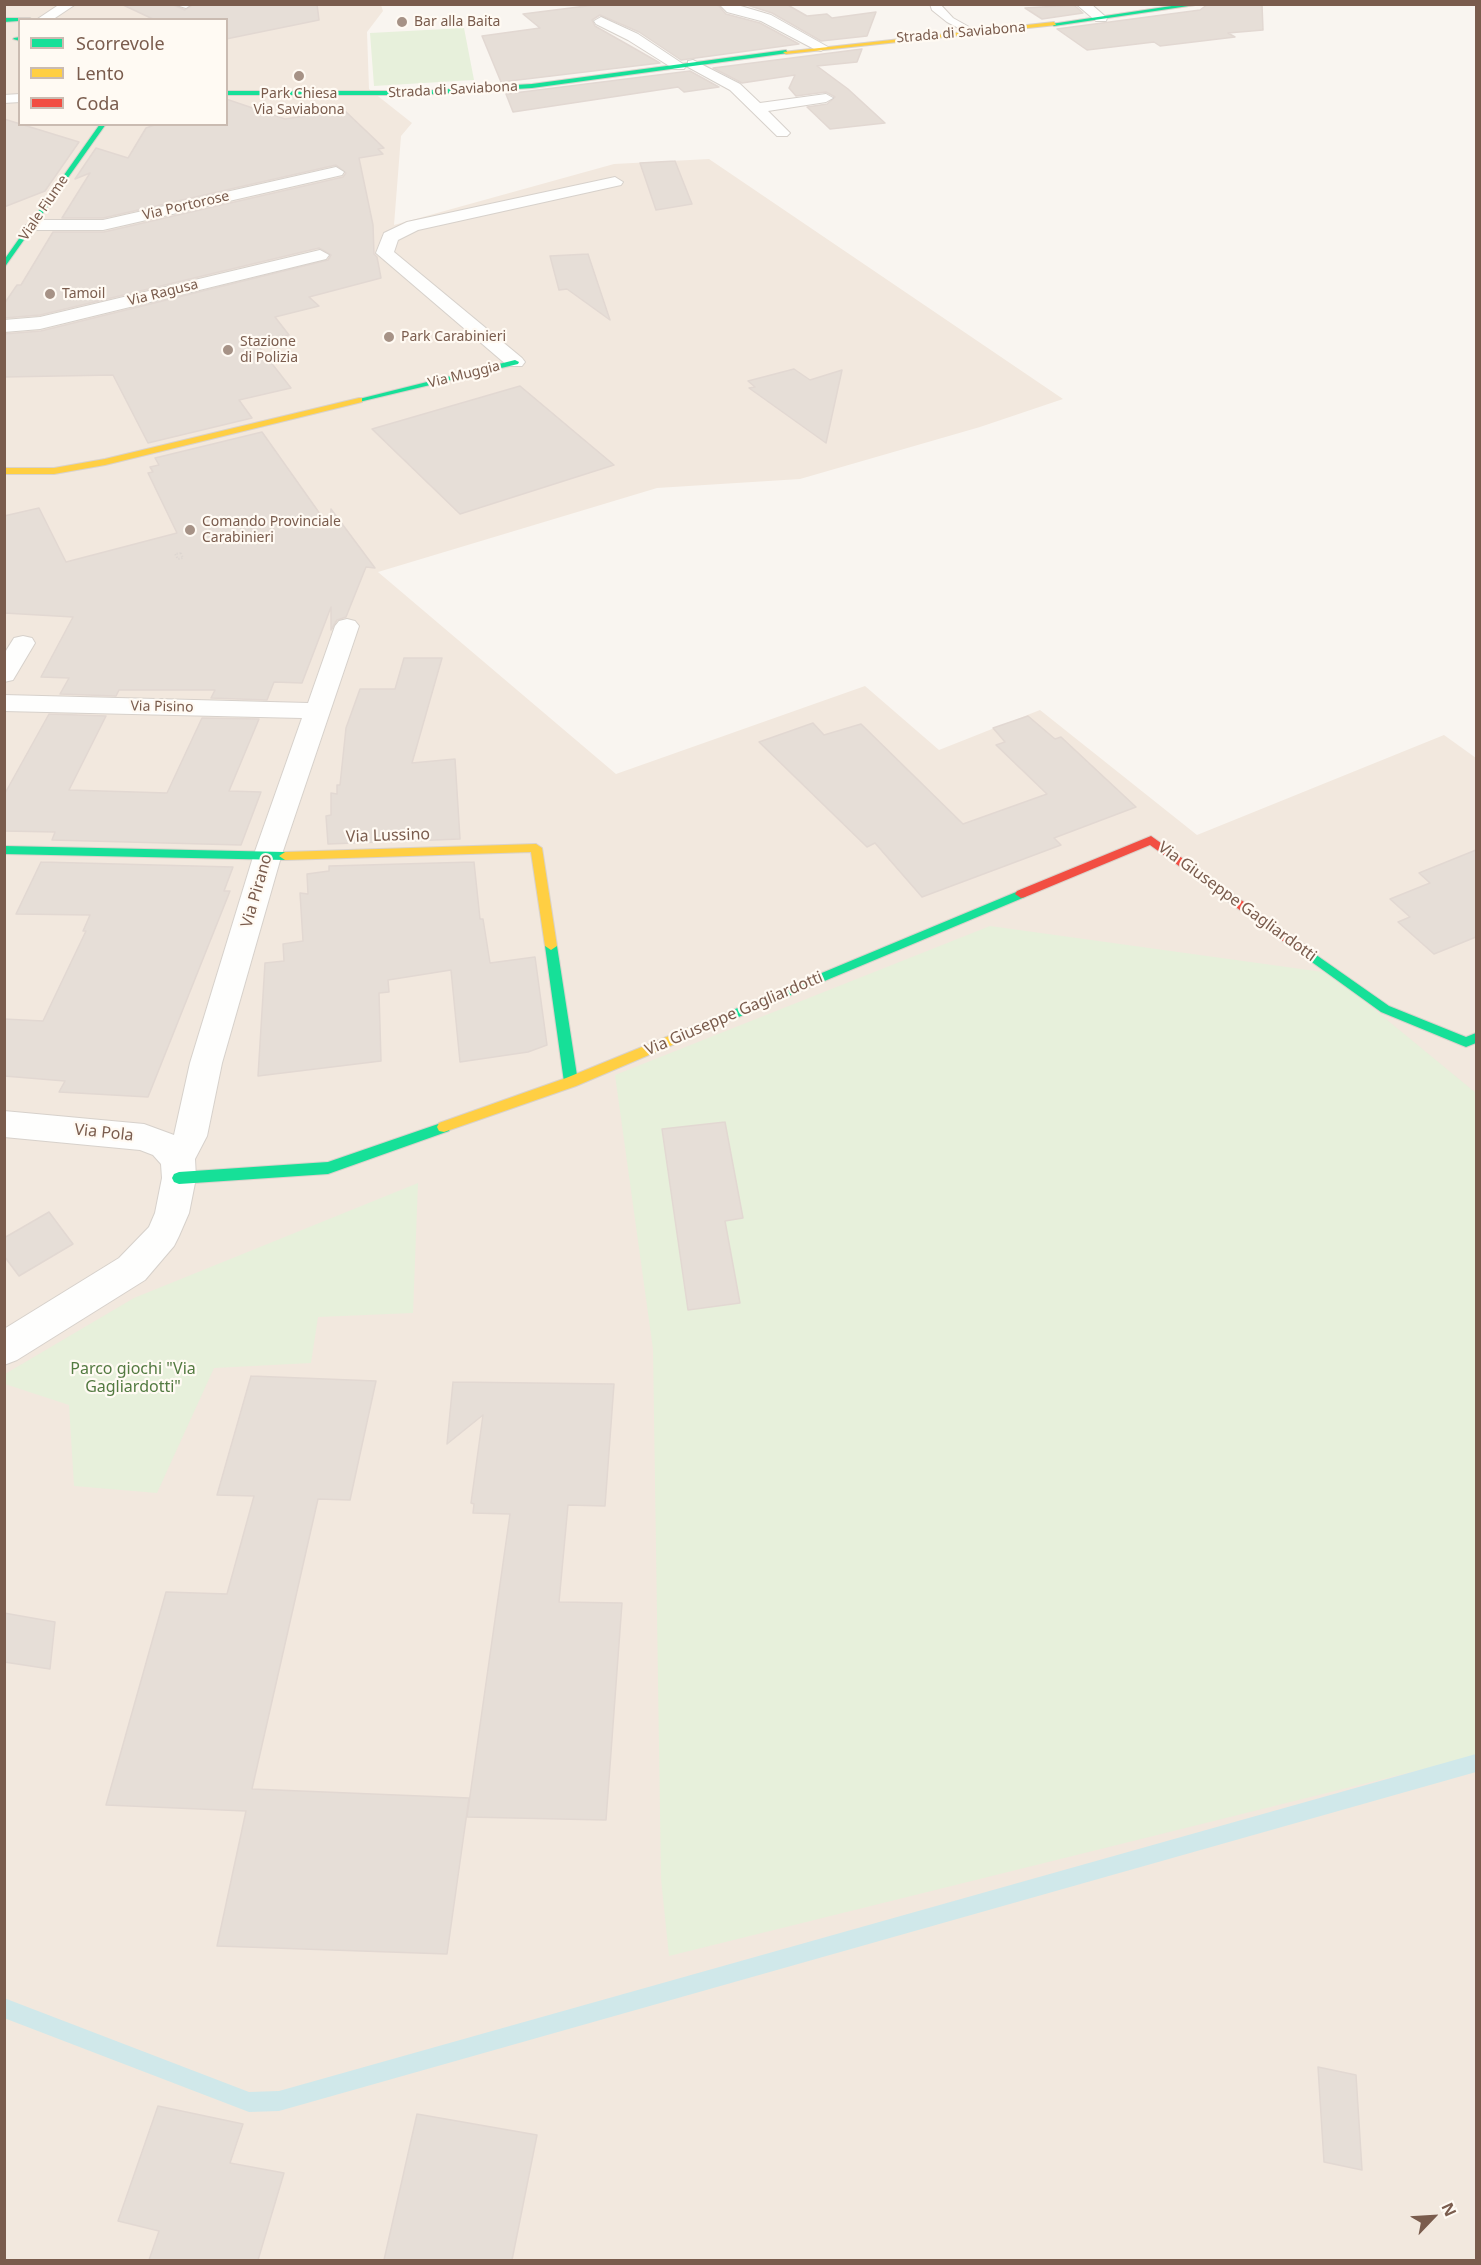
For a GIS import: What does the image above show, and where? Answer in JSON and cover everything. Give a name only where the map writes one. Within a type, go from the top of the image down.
[{"type":"street","points":[[17,4],[32,18]]},
{"type":"street","points":[[46,18],[70,4]]},
{"type":"street","points":[[179,4],[186,4]]},
{"type":"street","points":[[725,4],[732,9],[766,18],[821,47]]},
{"type":"street","points":[[1082,4],[1101,18]]},
{"type":"street","name":"Strada di Saviabona","points":[[228,93],[429,92],[532,86],[821,47],[1101,18],[1200,4]]},
{"type":"street","points":[[601,21],[686,65],[735,87],[782,133]]},
{"type":"street","points":[[759,108],[826,98]]},
{"type":"street","name":"Viale Fiume","points":[[83,150],[89,126]]},
{"type":"street","name":"Viale Fiume","points":[[4,266],[101,126]]},
{"type":"street","name":"Via Portorose","points":[[34,225],[103,225],[336,172]]},
{"type":"street","name":"Via Muggia","points":[[515,362],[385,253],[390,237],[412,226],[615,182]]},
{"type":"street","name":"Via Ragusa","points":[[4,326],[40,323],[320,255]]},
{"type":"street","name":"Via Muggia","points":[[4,471],[54,471],[105,462],[515,362]]},
{"type":"street","name":"Via Pirano","points":[[178,1169],[190,1136],[206,1063],[267,857],[347,626]]},
{"type":"street","points":[[4,675],[23,643]]},
{"type":"street","name":"Via Pisino","points":[[4,704],[318,711]]},
{"type":"street","name":"Via Giuseppe Gagliardotti","points":[[178,1169],[328,1168],[572,1082],[1151,840],[1385,1009],[1466,1042],[1476,1038]]},
{"type":"street","name":"Via Lussino","points":[[4,850],[267,857],[536,848],[572,1082]]},
{"type":"street","name":"Via Pola","points":[[4,1124],[144,1137],[165,1146],[178,1169]]},
{"type":"street","points":[[4,1349],[132,1269],[162,1236],[172,1213],[178,1169]]},
{"type":"lane","points":[[935,4],[935,8],[950,20],[973,32]]},
{"type":"shaded area","points":[[5,5],[381,5],[383,11],[367,32],[369,89],[412,123],[401,136],[394,225],[614,164],[709,159],[1063,399],[980,427],[800,479],[657,488],[378,572],[616,774],[865,686],[939,750],[1040,710],[1197,835],[1444,735],[1476,758],[1476,2260],[5,2260]]},
{"type":"green space","points":[[464,28],[474,80],[374,86],[370,33]]},
{"type":"green space","points":[[990,926],[1330,973],[1476,1093],[1476,1756],[669,1956],[661,1879],[653,1349],[615,1075]]},
{"type":"green space","name":"Parco giochi \"Via Gagliardotti\"","points":[[418,1183],[413,1313],[318,1317],[311,1363],[214,1368],[157,1493],[74,1486],[69,1405],[5,1384],[5,1374],[134,1298]]},
{"type":"building","points":[[121,4],[171,4],[185,10],[194,4],[317,4],[319,20],[228,39],[228,18],[151,18]]},
{"type":"building","points":[[602,4],[717,4],[726,14],[760,23],[799,44],[681,60],[639,32],[600,15],[592,20],[595,26],[660,63],[501,82],[482,36],[540,28],[523,14]]},
{"type":"building","points":[[744,4],[786,4],[807,16],[827,14],[832,18],[876,12],[867,36],[821,41],[772,13]]},
{"type":"building","points":[[1208,4],[1262,4],[1263,30],[1228,33],[1235,37],[1160,46],[1154,42],[1087,50],[1057,29],[1200,10]]},
{"type":"building","points":[[1074,5],[1083,13],[1042,19],[1025,8]]},
{"type":"building","points":[[862,49],[857,62],[817,66],[848,89],[885,123],[830,129],[807,107],[827,104],[835,97],[826,92],[796,96],[789,88],[795,75],[742,83],[713,68]]},
{"type":"building","points":[[690,71],[719,87],[684,92],[678,87],[513,112],[506,94]]},
{"type":"building","points":[[228,100],[285,119],[344,110],[384,148],[378,149],[383,154],[359,158],[373,225],[374,254],[377,257],[381,278],[309,297],[319,306],[275,317],[289,335],[255,342],[291,388],[239,400],[252,418],[148,443],[113,375],[4,377],[4,334],[41,331],[328,260],[331,255],[319,248],[40,315],[4,318],[4,304],[17,285],[21,285],[53,232],[104,232],[343,177],[346,173],[336,165],[103,218],[62,218],[90,173],[75,179],[96,148],[128,158],[146,128],[152,126],[228,126]]},
{"type":"building","points":[[4,119],[18,123],[18,126],[27,126],[79,142],[45,191],[4,207]]},
{"type":"building","points":[[675,161],[692,204],[656,210],[640,163]]},
{"type":"building","points":[[588,254],[610,320],[567,289],[559,290],[550,256]]},
{"type":"building","points":[[794,369],[810,380],[842,370],[826,443],[749,388],[755,387],[748,381]]},
{"type":"building","points":[[520,386],[614,465],[460,514],[372,429]]},
{"type":"building","points":[[262,432],[330,528],[331,509],[375,568],[366,567],[346,617],[337,620],[331,630],[331,607],[302,683],[274,682],[267,700],[211,698],[215,690],[119,690],[116,696],[60,694],[69,678],[41,677],[73,617],[4,613],[4,516],[39,508],[66,562],[177,533],[148,473],[153,472],[150,467],[159,465],[155,458]]},
{"type":"building","points":[[404,658],[442,658],[412,763],[455,759],[460,839],[328,844],[326,816],[331,815],[331,793],[337,794],[337,785],[340,785],[346,728],[360,689],[395,689]]},
{"type":"building","points":[[49,714],[106,716],[69,790],[167,793],[202,718],[259,719],[229,791],[261,792],[241,845],[52,840],[55,832],[4,831],[4,795]]},
{"type":"building","points":[[1028,716],[1055,739],[1061,737],[1136,807],[1054,838],[1061,845],[922,897],[875,843],[867,847],[759,742],[813,723],[824,735],[861,724],[963,824],[1047,794],[996,745],[1005,742],[993,728]]},
{"type":"building","points":[[1476,850],[1476,937],[1434,954],[1398,922],[1410,917],[1390,899],[1430,883],[1419,873]]},
{"type":"building","points":[[41,862],[233,867],[224,891],[230,891],[148,1097],[59,1092],[65,1081],[4,1076],[4,1019],[43,1021],[86,931],[83,931],[90,915],[16,914]]},
{"type":"building","points":[[474,862],[480,919],[483,919],[490,963],[535,957],[547,1045],[528,1052],[460,1062],[451,970],[388,980],[389,992],[379,993],[381,1061],[258,1076],[265,963],[284,961],[283,944],[303,941],[300,893],[308,894],[307,874],[329,871],[329,866]]},
{"type":"building","points":[[725,1122],[743,1218],[725,1221],[740,1303],[688,1310],[662,1129]]},
{"type":"building","points":[[49,1212],[73,1244],[19,1276],[4,1256],[4,1238]]},
{"type":"building","points":[[251,1376],[376,1381],[350,1500],[318,1499],[252,1789],[469,1798],[447,1954],[217,1946],[246,1811],[106,1805],[166,1592],[227,1594],[254,1496],[217,1495]]},
{"type":"building","points":[[453,1382],[614,1384],[605,1506],[568,1505],[559,1602],[622,1603],[606,1820],[467,1817],[510,1514],[473,1513],[474,1504],[471,1503],[483,1415],[447,1444]]},
{"type":"building","points":[[4,1613],[55,1622],[50,1669],[4,1662]]},
{"type":"building","points":[[1318,2067],[1356,2075],[1362,2170],[1324,2162]]},
{"type":"building","points":[[158,2106],[243,2124],[230,2163],[284,2173],[258,2260],[149,2260],[159,2231],[118,2221]]},
{"type":"building","points":[[417,2114],[537,2135],[512,2260],[384,2260]]},
{"type":"waterway","points":[[4,2008],[249,2102],[279,2101],[1476,1763]]},
{"type":"traffic: fast","points":[[1054,24],[1200,4]]},
{"type":"traffic: fast","points":[[4,20],[18,20]]},
{"type":"traffic: fast","points":[[228,93],[418,93],[532,86],[786,52]]},
{"type":"traffic: fast","points":[[4,266],[102,126]]},
{"type":"traffic: fast","points":[[359,400],[515,362]]},
{"type":"traffic: fast","points":[[4,850],[285,856]]},
{"type":"traffic: fast","points":[[713,1023],[1021,894]]},
{"type":"traffic: fast","points":[[551,946],[571,1082]]},
{"type":"traffic: fast","points":[[1302,949],[1385,1009],[1466,1042],[1476,1038]]},
{"type":"traffic: fast","points":[[179,1178],[328,1168],[444,1127]]},
{"type":"traffic: slow","points":[[786,52],[1054,24]]},
{"type":"traffic: slow","points":[[4,471],[54,471],[105,462],[359,400]]},
{"type":"traffic: slow","points":[[285,856],[536,848],[551,946]]},
{"type":"traffic: slow","points":[[444,1127],[571,1082],[713,1023]]},
{"type":"traffic: jam","points":[[1021,894],[1151,840],[1302,949]]},
{"type":"place","name":"Bar alla Baita","points":[[402,22]]},
{"type":"place","name":"Park Chiesa Via Saviabona","points":[[299,76]]},
{"type":"place","name":"Tamoil","points":[[50,294]]},
{"type":"place","name":"Park Carabinieri","points":[[389,337]]},
{"type":"place","name":"Stazione di Polizia","points":[[228,350]]},
{"type":"place","name":"Comando Provinciale Carabinieri","points":[[190,530]]}]
